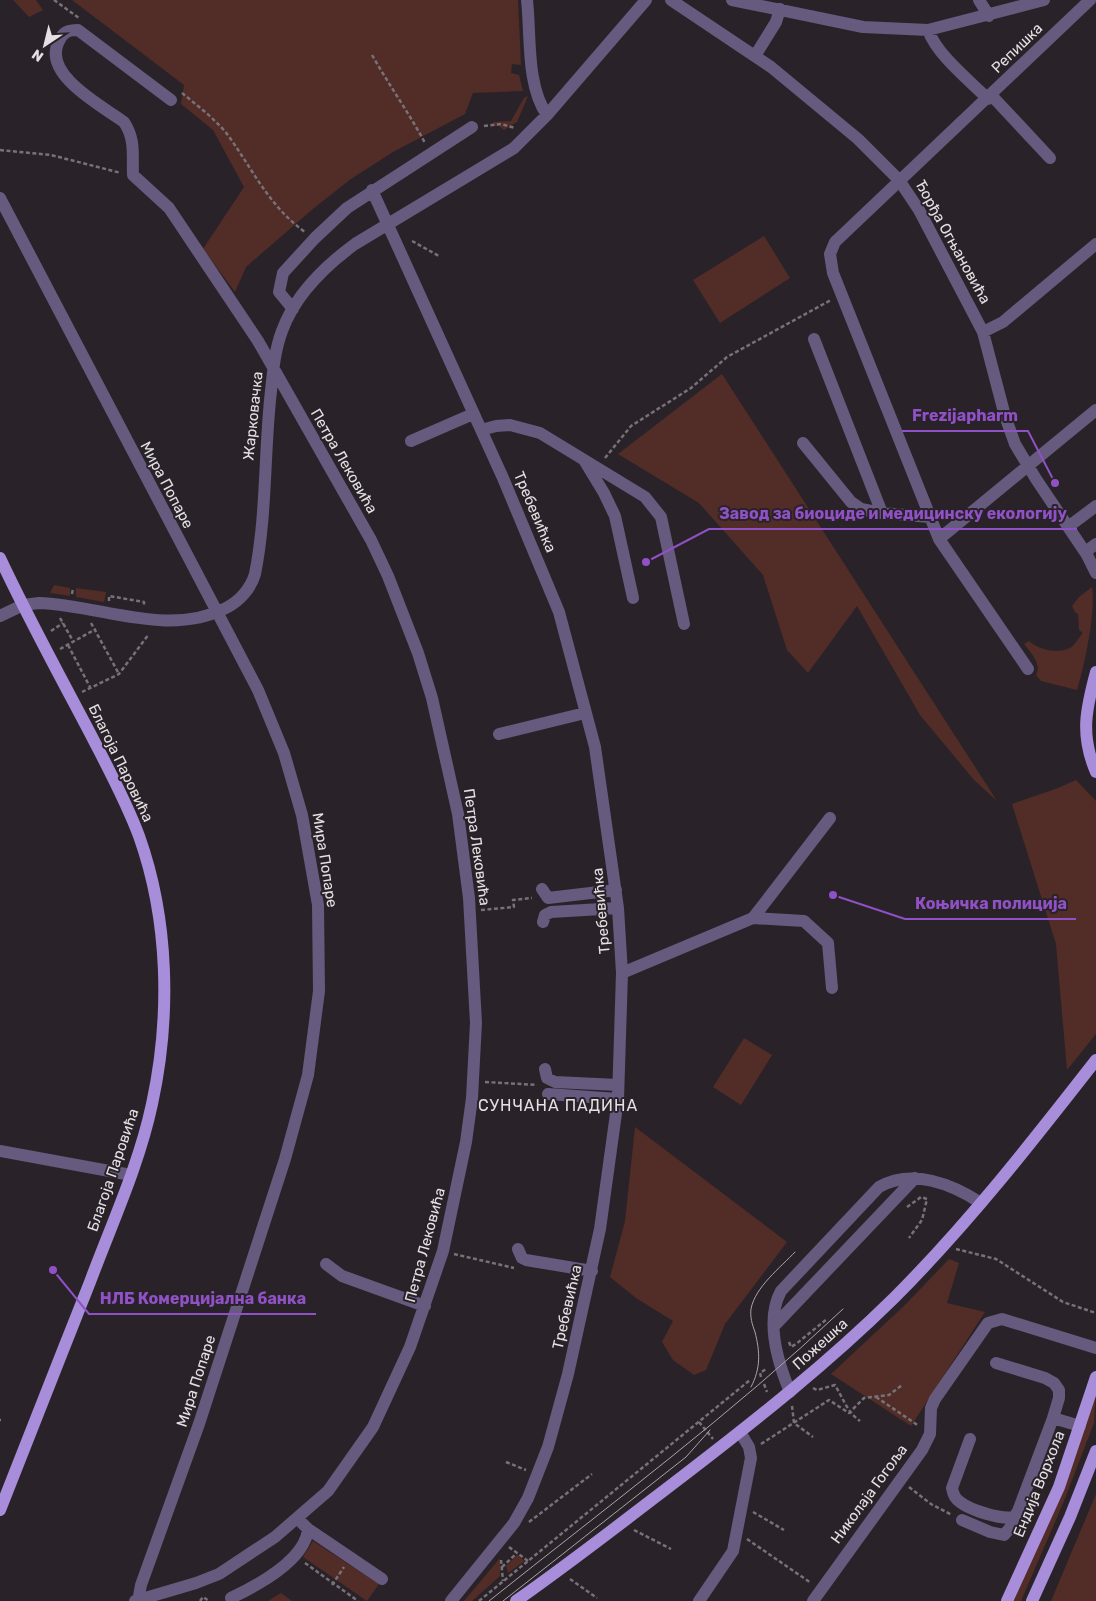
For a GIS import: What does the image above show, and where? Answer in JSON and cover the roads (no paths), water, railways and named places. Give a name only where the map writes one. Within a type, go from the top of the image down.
[{"type":"main road","name":"Благоја Паровића","points":[[0,558],[127,807],[138,836],[154,893],[163,959],[163,1020],[152,1104],[131,1175],[0,1510]]},
{"type":"main road","points":[[1096,672],[1087,707],[1085,731],[1087,749],[1096,772]]},
{"type":"main road","name":"Пожешка","points":[[516,1601],[740,1432],[791,1398],[887,1304],[981,1203],[1096,1060]]},
{"type":"main road","name":"Ендија Ворхола","points":[[1007,1601],[1058,1487],[1096,1377]]},
{"type":"main road","points":[[1032,1601],[1070,1517],[1096,1451]]},
{"type":"street","points":[[527,0],[534,84],[539,100],[547,115]]},
{"type":"street","name":"Жарковачка","points":[[0,616],[23,605],[52,603],[176,622],[201,619],[217,612],[241,597],[255,574],[266,434],[274,366],[282,329],[293,308],[306,289],[331,264],[389,223],[506,154],[547,115],[646,0]]},
{"type":"street","name":"Ђорђа Огњановића","points":[[671,0],[755,56],[858,139],[899,180],[919,210],[983,332],[1005,416],[1015,444],[1027,466],[1089,556],[1096,574]]},
{"type":"street","points":[[732,0],[864,26],[928,30],[989,16],[1044,0]]},
{"type":"street","points":[[979,0],[989,16]]},
{"type":"street","name":"Репишка","points":[[1028,669],[939,539],[833,273],[830,254],[835,242],[899,180],[990,97],[1090,0]]},
{"type":"street","points":[[755,56],[776,22],[780,9]]},
{"type":"street","name":"Петра Лековића","points":[[137,1601],[219,1574],[264,1545],[298,1519],[328,1491],[373,1427],[426,1306],[443,1251],[466,1142],[473,1081],[476,1023],[470,911],[458,814],[443,741],[418,653],[388,576],[371,540],[288,396],[274,366],[169,208],[133,175],[134,149],[130,131],[124,122],[63,76],[55,53],[61,36],[69,30],[78,30],[84,33],[175,96]]},
{"type":"street","points":[[928,30],[931,40],[939,50],[990,97],[1050,158]]},
{"type":"street","points":[[293,308],[279,292],[284,273],[315,238],[347,208],[372,190],[472,127]]},
{"type":"street","name":"Требевићка","points":[[372,190],[389,223],[481,430],[559,612],[595,747],[616,890],[622,973],[618,1100],[606,1195],[592,1271],[551,1438],[531,1490],[514,1523],[451,1601]]},
{"type":"street","name":"Мира Попаре","points":[[0,198],[258,690],[284,753],[302,815],[318,905],[319,991],[308,1075],[285,1159],[199,1424],[141,1585],[137,1601]]},
{"type":"street","points":[[983,332],[1004,322],[1096,244]]},
{"type":"street","points":[[814,339],[882,513]]},
{"type":"street","points":[[939,539],[1096,410]]},
{"type":"street","points":[[411,441],[473,414]]},
{"type":"street","points":[[481,430],[502,425],[521,427],[540,433],[645,497],[658,512],[684,624]]},
{"type":"street","points":[[803,443],[851,502],[861,509],[882,513],[930,517]]},
{"type":"street","points":[[582,458],[604,493],[615,516],[633,598]]},
{"type":"street","points":[[1068,527],[1096,506]]},
{"type":"street","points":[[1089,556],[1096,544]]},
{"type":"street","points":[[499,734],[585,713]]},
{"type":"street","points":[[753,918],[830,818]]},
{"type":"street","points":[[544,893],[616,890]]},
{"type":"street","points":[[543,922],[545,915],[550,912],[618,908]]},
{"type":"street","points":[[622,973],[753,918],[804,921],[828,943],[832,988]]},
{"type":"street","points":[[545,1069],[547,1078],[555,1082],[618,1085]]},
{"type":"street","points":[[544,1090],[618,1100]]},
{"type":"street","points":[[0,1151],[131,1175]]},
{"type":"street","points":[[791,1398],[778,1356],[775,1325],[775,1306],[781,1291],[879,1188],[897,1180],[915,1178],[949,1186],[981,1203]]},
{"type":"street","points":[[775,1325],[915,1178]]},
{"type":"street","points":[[518,1249],[522,1258],[526,1260],[592,1271]]},
{"type":"street","points":[[326,1264],[342,1276],[426,1306]]},
{"type":"street","name":"Николаја Гогоља","points":[[812,1601],[922,1450],[930,1434],[931,1408],[935,1400],[988,1323],[1002,1319],[1096,1348]]},
{"type":"street","points":[[957,1518],[990,1532],[1004,1535],[1010,1528],[1059,1398],[1054,1383],[996,1363]]},
{"type":"street","points":[[1053,1418],[1080,1426]]},
{"type":"street","points":[[699,1601],[730,1558],[736,1543],[751,1458],[749,1447],[740,1432]]},
{"type":"street","points":[[970,1439],[952,1488],[954,1496],[960,1502],[997,1517],[1006,1519],[1014,1517]]},
{"type":"street","points":[[298,1519],[308,1529],[382,1579]]},
{"type":"street","points":[[231,1598],[264,1582],[292,1558],[307,1536],[308,1529]]},
{"type":"tram line","points":[[751,1387],[757,1373],[759,1360],[757,1339],[751,1315],[753,1301],[763,1285],[795,1252]]},
{"type":"tram line","points":[[489,1601],[758,1386],[843,1309]]},
{"type":"tram line","points":[[503,1601],[686,1457],[710,1430]]},
{"type":"place","name":"Frezijapharm","points":[[1055,483]]},
{"type":"place","name":"Завод за биоциде и медицинску екологију","points":[[646,562]]},
{"type":"place","name":"Коњичка полиција","points":[[833,895]]},
{"type":"place","name":"НЛБ Комерцијална банка","points":[[53,1270]]},
{"type":"district","name":"СУНЧАНА ПАДИНА","points":[[558,1105]]}]
